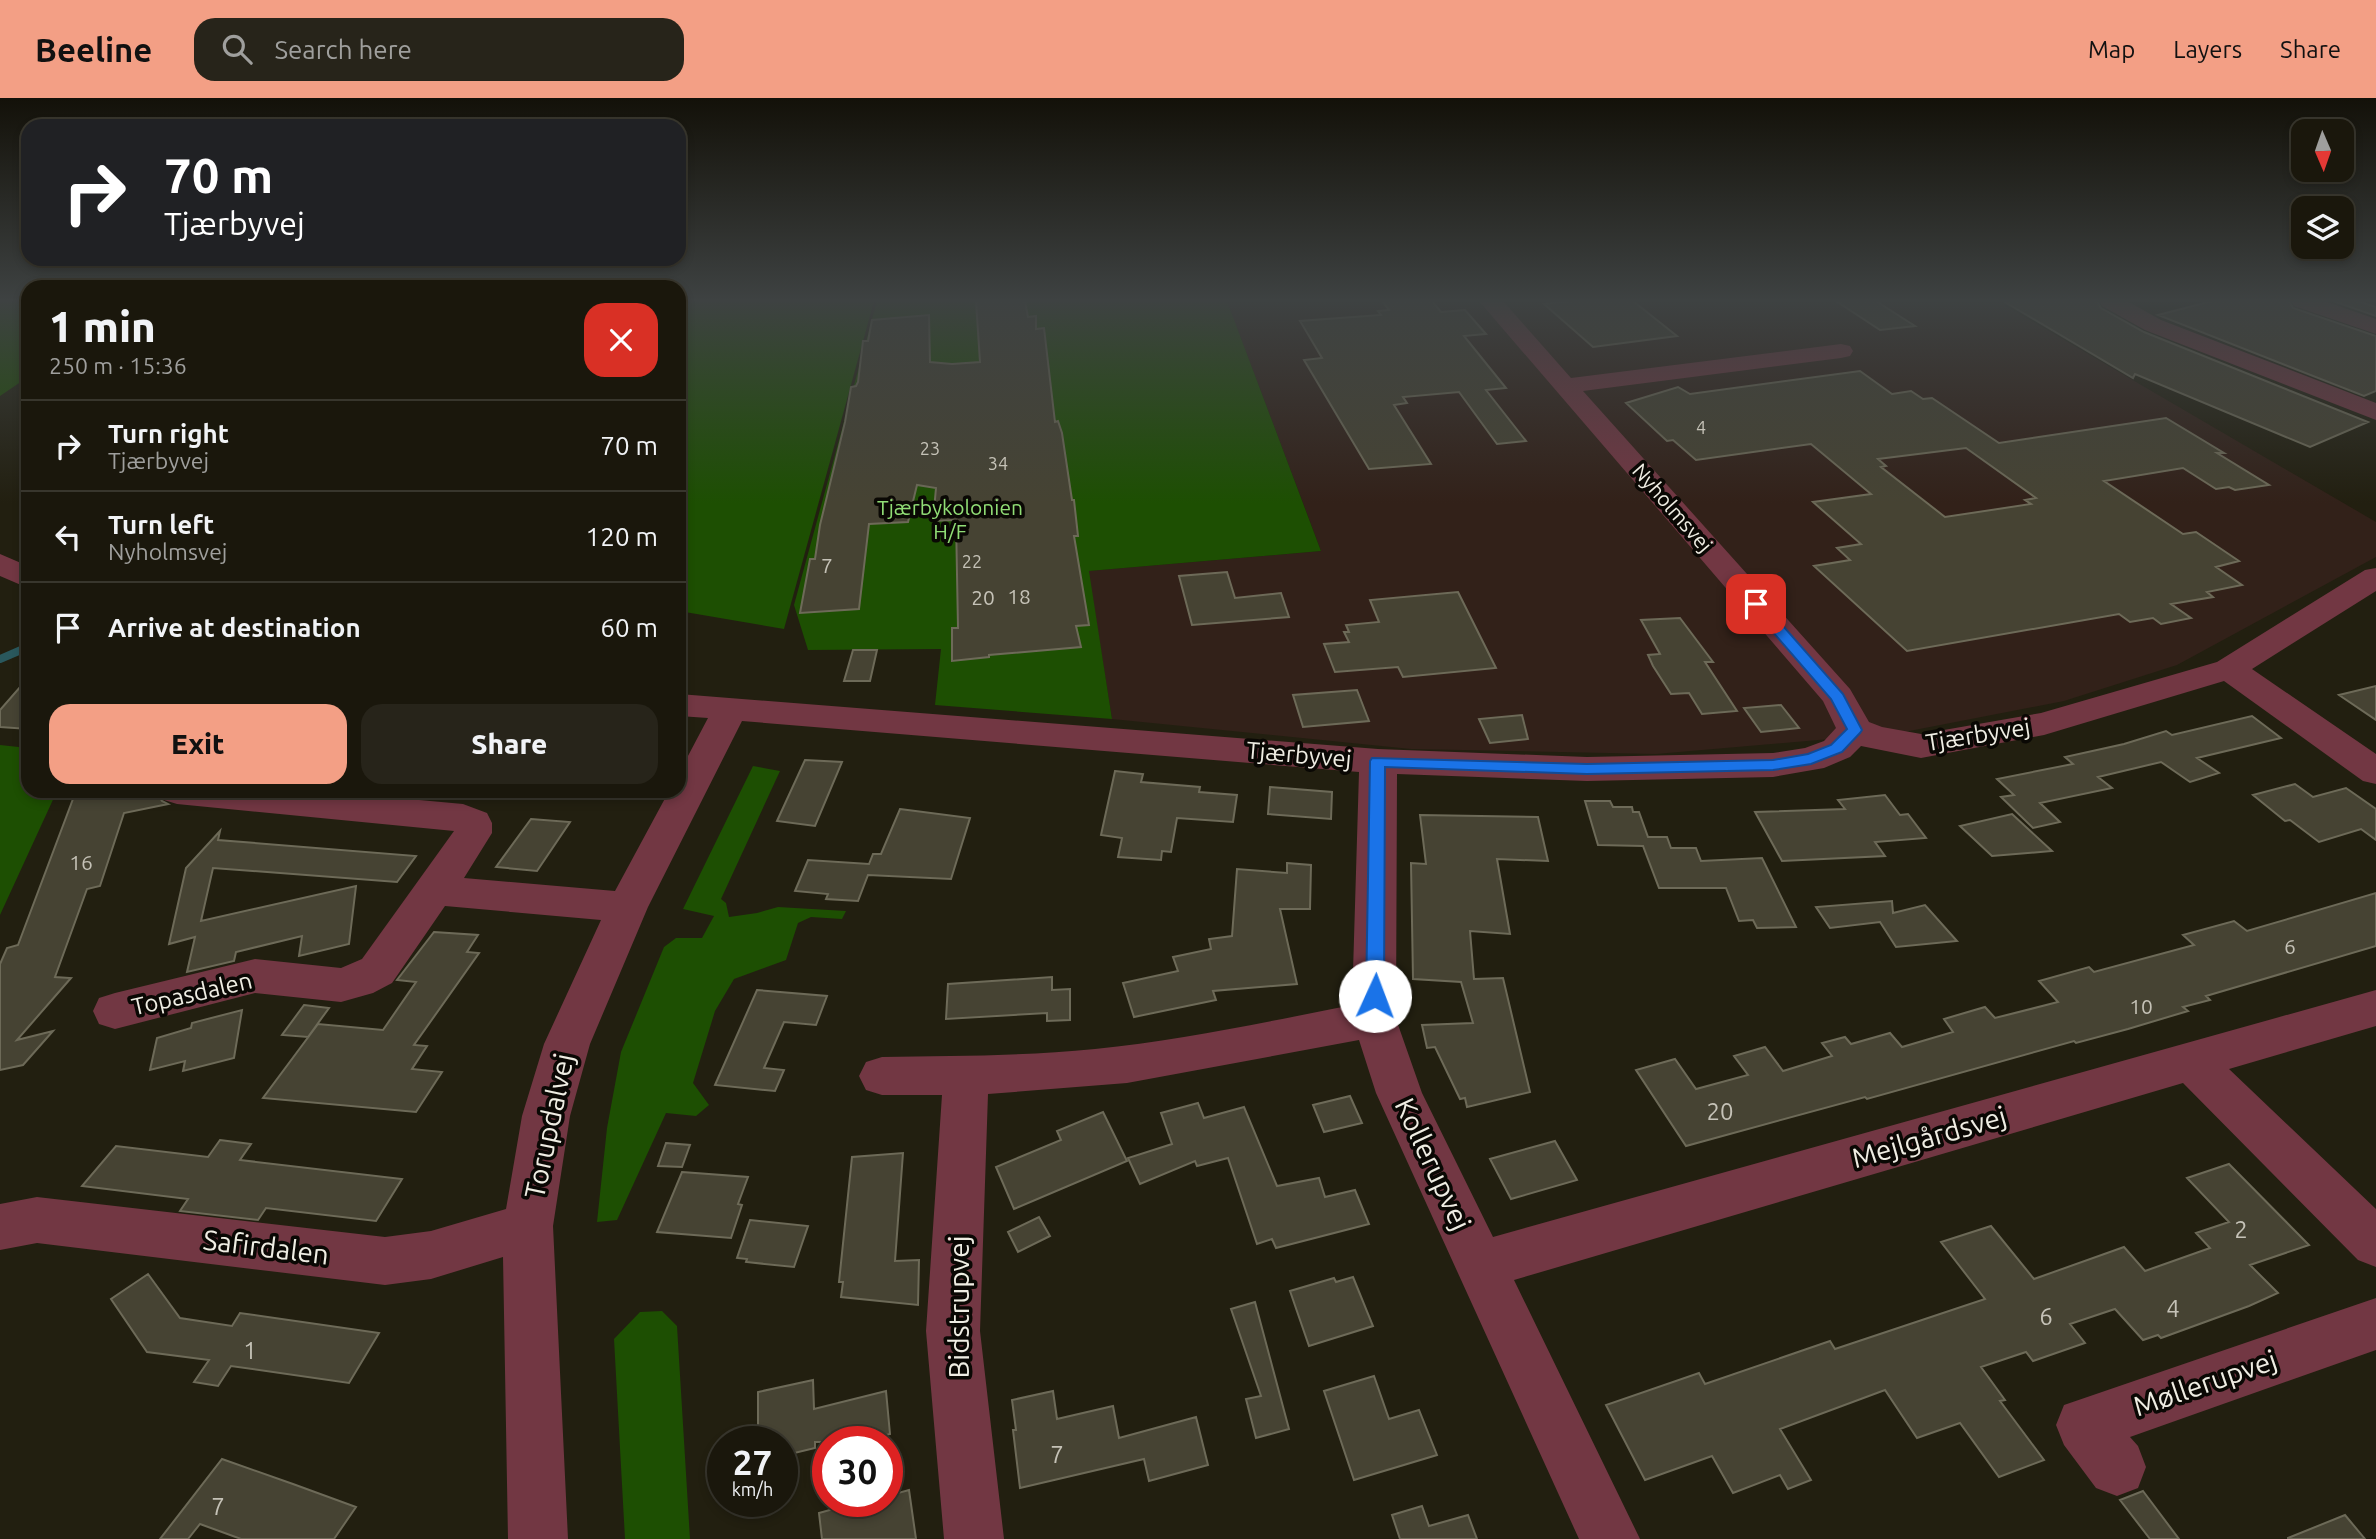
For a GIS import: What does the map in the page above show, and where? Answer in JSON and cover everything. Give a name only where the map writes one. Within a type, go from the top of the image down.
[{"type":"street","name":"Nyholmsvej","points":[[1549,368],[1838,697],[1855,730]]},
{"type":"street","points":[[1564,386],[1705,368]]},
{"type":"street","points":[[2264,368],[2376,412]]},
{"type":"street","points":[[0,564],[21,575]]},
{"type":"street","name":"Tjærbyvej","points":[[686,706],[1378,761],[1587,769],[1773,765],[1811,759],[1837,749],[1855,730],[1875,738],[1921,746],[2043,724],[2230,669],[2371,585]]},
{"type":"street","points":[[2230,669],[2376,772]]},
{"type":"street","name":"Torupdalvej","points":[[686,795],[731,709]]},
{"type":"street","name":"Kollerupvej","points":[[1378,761],[1374,1019],[1399,1093],[1610,1539]]},
{"type":"street","name":"Topasdalen","points":[[115,1011],[255,976],[341,985],[358,981],[377,971],[473,833],[473,823],[463,817],[254,798]]},
{"type":"street","name":"Torupdalvej","points":[[538,1539],[528,1226],[546,1116],[566,1044],[627,907],[684,798]]},
{"type":"street","points":[[434,890],[627,907]]},
{"type":"street","name":"Mejlgårdsvej","points":[[1481,1265],[2376,1008]]},
{"type":"street","points":[[882,1076],[966,1075],[1125,1065],[1230,1048],[1374,1019]]},
{"type":"street","points":[[2191,1061],[2376,1243]]},
{"type":"street","name":"Bidstrupvej","points":[[966,1075],[953,1331],[974,1539]]},
{"type":"street","name":"Safirdalen","points":[[0,1227],[37,1220],[385,1261],[430,1255],[528,1226]]},
{"type":"street","name":"Møllerupvej","points":[[2117,1467],[2084,1425],[2376,1324]]},
{"type":"shaded area","points":[[1252,368],[2112,368],[2376,522],[2376,557],[2177,665],[2064,701],[1899,733],[1656,754],[1411,749],[1112,719],[1088,571],[1321,551]]},
{"type":"green space","points":[[0,368],[21,368],[21,382],[0,396]]},
{"type":"green space","points":[[686,368],[856,368],[784,629],[686,612]]},
{"type":"green space","name":"Tjærbykolonien H/F","points":[[859,368],[1252,368],[1321,551],[1089,571],[1112,719],[935,705],[941,649],[808,650],[794,605]]},
{"type":"green space","points":[[0,745],[21,747],[21,798],[54,798],[0,915]]},
{"type":"green space","points":[[753,766],[780,771],[721,899],[726,903],[729,917],[778,907],[846,911],[842,919],[811,917],[798,923],[786,960],[734,979],[715,1011],[693,1083],[709,1105],[696,1116],[666,1113],[617,1220],[597,1222],[607,1128],[621,1052],[664,947],[676,938],[702,938],[714,916],[683,909]]},
{"type":"green space","points":[[662,1311],[677,1326],[690,1539],[625,1539],[614,1339],[640,1312]]},
{"type":"building","points":[[860,368],[1049,368],[1055,422],[1058,421],[1062,433],[1074,500],[1078,536],[1074,536],[1089,625],[1076,626],[1081,647],[952,661],[952,628],[958,628],[956,520],[933,521],[936,488],[917,485],[908,522],[869,524],[859,609],[800,613],[810,559],[815,559],[851,387],[858,382]]},
{"type":"building","points":[[1309,368],[1490,368],[1506,388],[1486,390],[1526,441],[1497,444],[1459,392],[1403,397],[1407,403],[1394,405],[1431,464],[1369,469]]},
{"type":"building","points":[[2117,368],[2234,368],[2368,422],[2310,447],[2135,374],[2133,378]]},
{"type":"building","points":[[2293,368],[2376,368],[2376,391],[2364,396]]},
{"type":"building","points":[[1860,371],[1892,394],[1911,391],[1923,399],[1932,398],[1999,443],[2166,418],[2224,453],[2217,453],[2269,485],[2235,490],[2229,487],[2216,489],[2183,468],[2104,481],[2183,534],[2196,532],[2239,561],[2216,567],[2242,585],[2207,592],[2213,597],[2171,604],[2191,618],[2161,624],[2153,618],[2130,622],[2119,614],[1907,651],[1814,566],[1850,560],[1837,548],[1861,544],[1813,502],[1871,494],[1811,444],[1696,460],[1673,440],[1667,441],[1626,403],[1678,387],[1690,394]],"holes":[[[1966,448],[2036,498],[2025,500],[2031,504],[1945,517],[1881,467],[1886,466],[1878,459]]]},
{"type":"building","points":[[1227,572],[1235,598],[1281,593],[1289,617],[1192,625],[1179,576]]},
{"type":"building","points":[[1458,592],[1496,668],[1403,677],[1398,667],[1335,672],[1324,644],[1349,642],[1344,632],[1349,632],[1346,625],[1379,622],[1370,600]]},
{"type":"building","points":[[1680,618],[1713,662],[1705,662],[1737,711],[1702,714],[1689,693],[1671,694],[1653,666],[1648,655],[1660,654],[1641,620]]},
{"type":"building","points":[[853,650],[877,650],[870,681],[844,681]]},
{"type":"building","points":[[21,686],[21,728],[0,727],[0,710]]},
{"type":"building","points":[[2376,686],[2376,720],[2339,695]]},
{"type":"building","points":[[1357,690],[1369,721],[1303,727],[1293,695]]},
{"type":"building","points":[[1781,705],[1799,728],[1761,732],[1744,708]]},
{"type":"building","points":[[1522,715],[1528,739],[1490,743],[1479,719]]},
{"type":"building","points":[[2252,716],[2281,738],[2197,758],[2219,773],[2190,782],[2161,762],[2098,777],[2112,788],[2040,803],[2060,822],[2033,828],[2001,797],[2014,795],[1997,779],[2073,764],[2065,757],[2124,744],[2166,731],[2172,735]]},
{"type":"building","points":[[805,760],[842,762],[815,826],[777,821]]},
{"type":"building","points":[[1115,771],[1143,774],[1141,782],[1200,787],[1199,792],[1237,795],[1233,822],[1177,818],[1171,852],[1162,851],[1161,860],[1118,857],[1122,838],[1101,835]]},
{"type":"building","points":[[2295,784],[2313,797],[2346,788],[2376,809],[2376,840],[2361,829],[2319,842],[2290,820],[2285,821],[2253,795]]},
{"type":"building","points":[[1270,787],[1332,792],[1331,819],[1268,814]]},
{"type":"building","points":[[1885,795],[1900,815],[1908,814],[1926,838],[1875,842],[1885,856],[1782,861],[1755,812],[1845,809],[1838,800]]},
{"type":"building","points":[[73,798],[160,798],[168,804],[124,813],[100,886],[87,889],[55,977],[71,978],[17,1040],[53,1031],[23,1065],[0,1070],[0,964],[7,948],[18,945]]},
{"type":"building","points":[[1585,801],[1610,801],[1613,807],[1632,807],[1633,812],[1639,812],[1648,837],[1667,837],[1671,848],[1696,848],[1701,861],[1762,858],[1796,927],[1757,928],[1753,920],[1739,921],[1726,888],[1659,888],[1643,846],[1598,845]]},
{"type":"building","points":[[900,809],[970,818],[951,879],[868,875],[858,901],[826,899],[828,894],[795,891],[808,860],[869,864],[873,854],[881,854]]},
{"type":"building","points":[[2012,814],[2052,851],[1992,856],[1960,826]]},
{"type":"building","points":[[1420,815],[1538,817],[1548,861],[1497,859],[1510,934],[1470,931],[1474,979],[1503,978],[1530,1092],[1467,1107],[1465,1098],[1460,1099],[1435,1047],[1427,1048],[1422,1025],[1473,1023],[1461,982],[1413,979],[1411,863],[1426,864]]},
{"type":"building","points":[[531,819],[570,822],[537,871],[496,867]]},
{"type":"building","points":[[220,831],[218,840],[416,856],[397,882],[213,868],[201,921],[356,886],[349,944],[299,956],[302,936],[236,952],[234,961],[187,972],[195,937],[169,944],[186,868]]},
{"type":"building","points":[[1287,863],[1311,865],[1310,909],[1280,909],[1297,984],[1213,991],[1216,1000],[1134,1017],[1123,983],[1178,971],[1173,957],[1211,949],[1209,939],[1232,936],[1237,869],[1287,873]]},
{"type":"building","points":[[2376,893],[2376,946],[2206,996],[2210,1000],[2183,1007],[2188,1011],[2128,1029],[2076,1043],[2074,1041],[1686,1146],[1636,1070],[1675,1059],[1696,1089],[1748,1075],[1734,1056],[1765,1047],[1783,1071],[1832,1056],[1822,1043],[1845,1037],[1851,1044],[1890,1033],[1902,1047],[1953,1032],[1944,1019],[1985,1007],[1995,1018],[2058,1002],[2039,981],[2089,967],[2094,972],[2194,945],[2183,935],[2234,921],[2247,931]]},
{"type":"building","points":[[1892,901],[1893,913],[1925,905],[1957,941],[1896,947],[1880,922],[1830,928],[1816,907]]},
{"type":"building","points":[[434,932],[478,935],[467,952],[479,953],[414,1045],[427,1046],[412,1069],[442,1072],[416,1112],[263,1098],[318,1024],[383,1030],[416,982],[397,980]]},
{"type":"building","points":[[1052,977],[1052,990],[1070,989],[1070,1020],[1047,1021],[1047,1013],[946,1019],[948,984]]},
{"type":"building","points":[[757,990],[827,996],[816,1025],[784,1022],[764,1068],[784,1070],[775,1091],[715,1085]]},
{"type":"building","points":[[304,1005],[329,1008],[308,1037],[282,1035]]},
{"type":"building","points":[[242,1010],[234,1058],[183,1071],[185,1061],[150,1070],[157,1038],[191,1028],[192,1023]]},
{"type":"building","points":[[1350,1096],[1362,1123],[1324,1132],[1313,1105]]},
{"type":"building","points":[[1198,1103],[1204,1118],[1244,1107],[1277,1186],[1319,1178],[1325,1197],[1355,1190],[1369,1224],[1276,1248],[1272,1239],[1257,1244],[1228,1158],[1197,1166],[1195,1161],[1140,1184],[1128,1158],[1172,1144],[1161,1113]]},
{"type":"building","points":[[1103,1112],[1127,1161],[1014,1209],[996,1167],[1061,1140],[1057,1131]]},
{"type":"building","points":[[220,1140],[251,1144],[240,1160],[402,1179],[376,1221],[266,1208],[258,1220],[180,1211],[188,1199],[82,1186],[116,1146],[208,1157]]},
{"type":"building","points":[[1555,1141],[1577,1180],[1511,1199],[1490,1159]]},
{"type":"building","points":[[666,1143],[690,1145],[682,1167],[658,1166]]},
{"type":"building","points":[[903,1153],[895,1261],[919,1260],[918,1305],[841,1297],[843,1282],[839,1282],[852,1157]]},
{"type":"building","points":[[2229,1164],[2309,1245],[2250,1265],[2278,1293],[2249,1306],[2161,1338],[2158,1335],[2143,1340],[2115,1309],[2070,1324],[2085,1343],[2033,1361],[2026,1352],[1981,1367],[2005,1400],[2000,1401],[2044,1460],[1999,1477],[1960,1423],[1917,1438],[1885,1390],[1780,1429],[1811,1480],[1788,1489],[1780,1475],[1733,1493],[1712,1456],[1645,1480],[1606,1405],[1699,1373],[1705,1384],[1830,1341],[1835,1349],[1985,1299],[1941,1242],[1991,1226],[2034,1279],[2124,1247],[2145,1271],[2210,1248],[2196,1233],[2229,1222],[2187,1178]]},
{"type":"building","points":[[682,1172],[748,1177],[738,1204],[742,1205],[731,1238],[657,1232]]},
{"type":"building","points":[[1039,1217],[1050,1236],[1018,1252],[1008,1232]]},
{"type":"building","points":[[750,1220],[808,1226],[794,1267],[746,1262],[747,1259],[737,1258]]},
{"type":"building","points":[[148,1274],[180,1318],[232,1326],[240,1313],[379,1333],[349,1383],[231,1366],[218,1386],[194,1382],[209,1360],[147,1352],[111,1299]]},
{"type":"building","points":[[1353,1277],[1373,1326],[1309,1346],[1290,1291],[1334,1278],[1336,1282]]},
{"type":"building","points":[[1255,1302],[1289,1429],[1256,1438],[1246,1399],[1261,1396],[1231,1309]]},
{"type":"building","points":[[1374,1376],[1389,1419],[1419,1410],[1437,1455],[1354,1480],[1324,1391]]},
{"type":"building","points":[[813,1380],[814,1409],[886,1391],[889,1426],[812,1426],[812,1449],[798,1452],[798,1426],[758,1426],[758,1392]]},
{"type":"building","points":[[1053,1391],[1057,1419],[1113,1406],[1119,1438],[1196,1417],[1208,1465],[1149,1481],[1144,1459],[1020,1488],[1012,1400]]},
{"type":"building","points":[[222,1459],[356,1507],[334,1539],[241,1539],[200,1524],[188,1539],[160,1539]]},
{"type":"building","points":[[909,1490],[916,1539],[822,1539],[819,1517],[903,1517],[903,1492]]},
{"type":"building","points":[[2143,1491],[2179,1539],[2150,1539],[2120,1500]]},
{"type":"building","points":[[1422,1506],[1429,1526],[1468,1515],[1477,1539],[1400,1539],[1392,1515]]},
{"type":"building","points":[[2345,1515],[2365,1539],[2288,1539],[2288,1538]]},
{"type":"waterway","points":[[0,659],[21,650]]},
{"type":"route","points":[[1375,996],[1378,761],[1587,769],[1773,765],[1811,759],[1837,749],[1855,730],[1838,697],[1756,604]]}]
